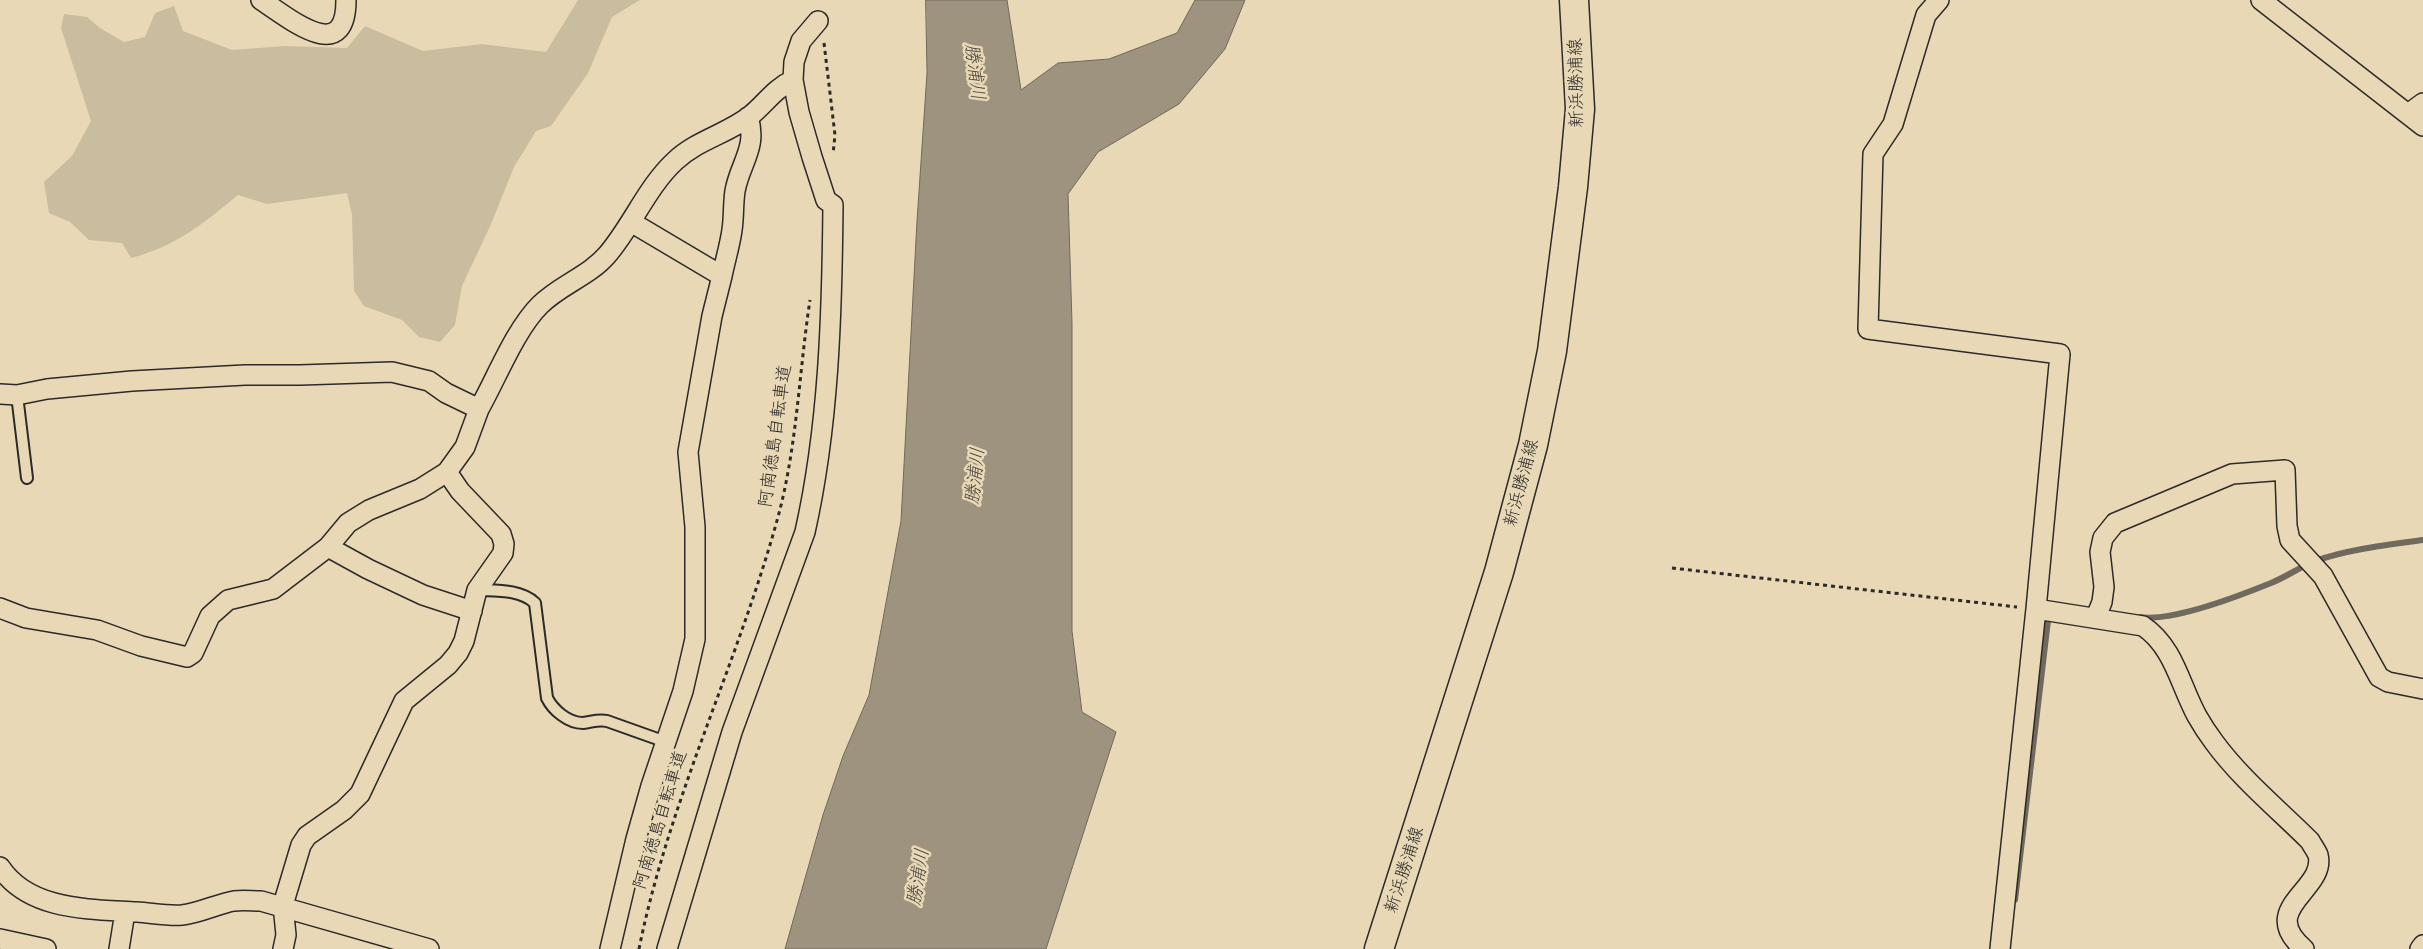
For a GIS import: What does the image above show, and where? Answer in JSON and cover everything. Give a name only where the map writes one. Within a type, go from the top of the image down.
[{"type":"main road","name":"新浜勝浦線","points":[[1379,949],[1499,572],[1533,445],[1552,350],[1573,187],[1580,109],[1574,0]]},
{"type":"street","points":[[261,0],[319,35],[334,34],[343,25],[346,0]]},
{"type":"street","points":[[1938,0],[1926,15],[1892,124],[1873,154],[1868,328],[2060,354],[2036,609],[2000,949]]},
{"type":"street","points":[[2261,0],[2415,108],[2423,126]]},
{"type":"street","points":[[667,949],[732,732],[805,532],[814,489],[822,428],[829,343],[833,205],[826,200],[799,112],[793,80],[794,62],[801,41],[818,21]]},
{"type":"street","points":[[0,608],[26,618],[96,630],[141,646],[188,657],[193,653],[210,616],[228,600],[273,589],[328,546],[348,523],[369,510],[420,489],[447,472],[466,447],[479,409],[521,332],[539,306],[555,292],[601,262],[623,238],[631,222],[675,161],[697,144],[748,117],[782,85],[793,80]]},
{"type":"street","points":[[610,949],[636,839],[683,691],[695,639],[695,527],[688,452],[712,316],[732,232],[735,193],[739,176],[749,155],[752,139],[753,131],[748,117]]},
{"type":"street","points":[[631,222],[722,276]]},
{"type":"street","points":[[9,394],[141,380],[244,375],[300,376],[392,372],[429,381],[446,393],[479,409]]},
{"type":"street","points":[[2096,617],[2102,602],[2104,588],[2100,552],[2103,538],[2115,523],[2232,474],[2285,470],[2287,526],[2290,540],[2323,576],[2379,677],[2388,682],[2423,689]]},
{"type":"street","points":[[283,949],[286,935],[283,905],[301,845],[306,836],[344,810],[360,794],[404,701],[448,665],[458,653],[464,641],[477,590],[503,553],[504,544],[501,534],[460,491],[447,472]]},
{"type":"street","points":[[328,546],[368,569],[423,595],[472,611]]},
{"type":"street","points":[[2036,609],[2096,617],[2143,626],[2156,635],[2168,651],[2197,716],[2215,743],[2231,762],[2310,841],[2318,855],[2317,869],[2289,912],[2286,925],[2291,938],[2304,949]]},
{"type":"street","points":[[0,867],[19,886],[31,894],[86,910],[167,916],[185,914],[234,901],[261,901],[283,905],[429,949]]},
{"type":"street","points":[[119,949],[125,912]]},
{"type":"street","points":[[0,939],[46,949]]},
{"type":"street","points":[[2420,949],[2423,945]]},
{"type":"lane","points":[[9,394],[27,478]]},
{"type":"lane","points":[[477,590],[515,593],[528,597],[535,603],[548,698],[552,707],[573,722],[583,723],[598,719],[666,742]]},
{"type":"path","points":[[818,21],[827,60],[835,135],[831,163]]},
{"type":"path","name":"阿南徳島自転車道","points":[[639,949],[647,910],[662,858],[778,516],[787,476],[811,293]]},
{"type":"path","points":[[1672,568],[2036,609]]},
{"type":"shaded area","points":[[578,0],[640,0],[612,17],[588,73],[551,126],[536,131],[514,167],[491,224],[462,286],[455,325],[440,342],[419,337],[402,320],[364,306],[354,291],[352,215],[347,193],[267,204],[238,195],[188,233],[162,247],[131,258],[122,243],[89,240],[70,222],[49,213],[44,182],[72,156],[91,121],[61,28],[64,14],[87,17],[100,28],[124,42],[145,37],[155,13],[174,6],[183,31],[232,50],[285,46],[347,48],[365,26],[423,51],[482,44],[546,52]]},
{"type":"water","name":"勝浦川","points":[[926,0],[1007,0],[1021,90],[1058,63],[1109,59],[1177,33],[1195,0],[1245,0],[1225,49],[1179,104],[1098,152],[1068,194],[1072,323],[1072,631],[1082,712],[1116,732],[1046,949],[785,949],[823,815],[843,756],[869,695],[901,521],[927,73]]},
{"type":"waterway","points":[[2140,617],[2169,616],[2206,607],[2271,583],[2309,563],[2342,553],[2423,540]]},
{"type":"waterway","points":[[2015,900],[2049,612]]}]
